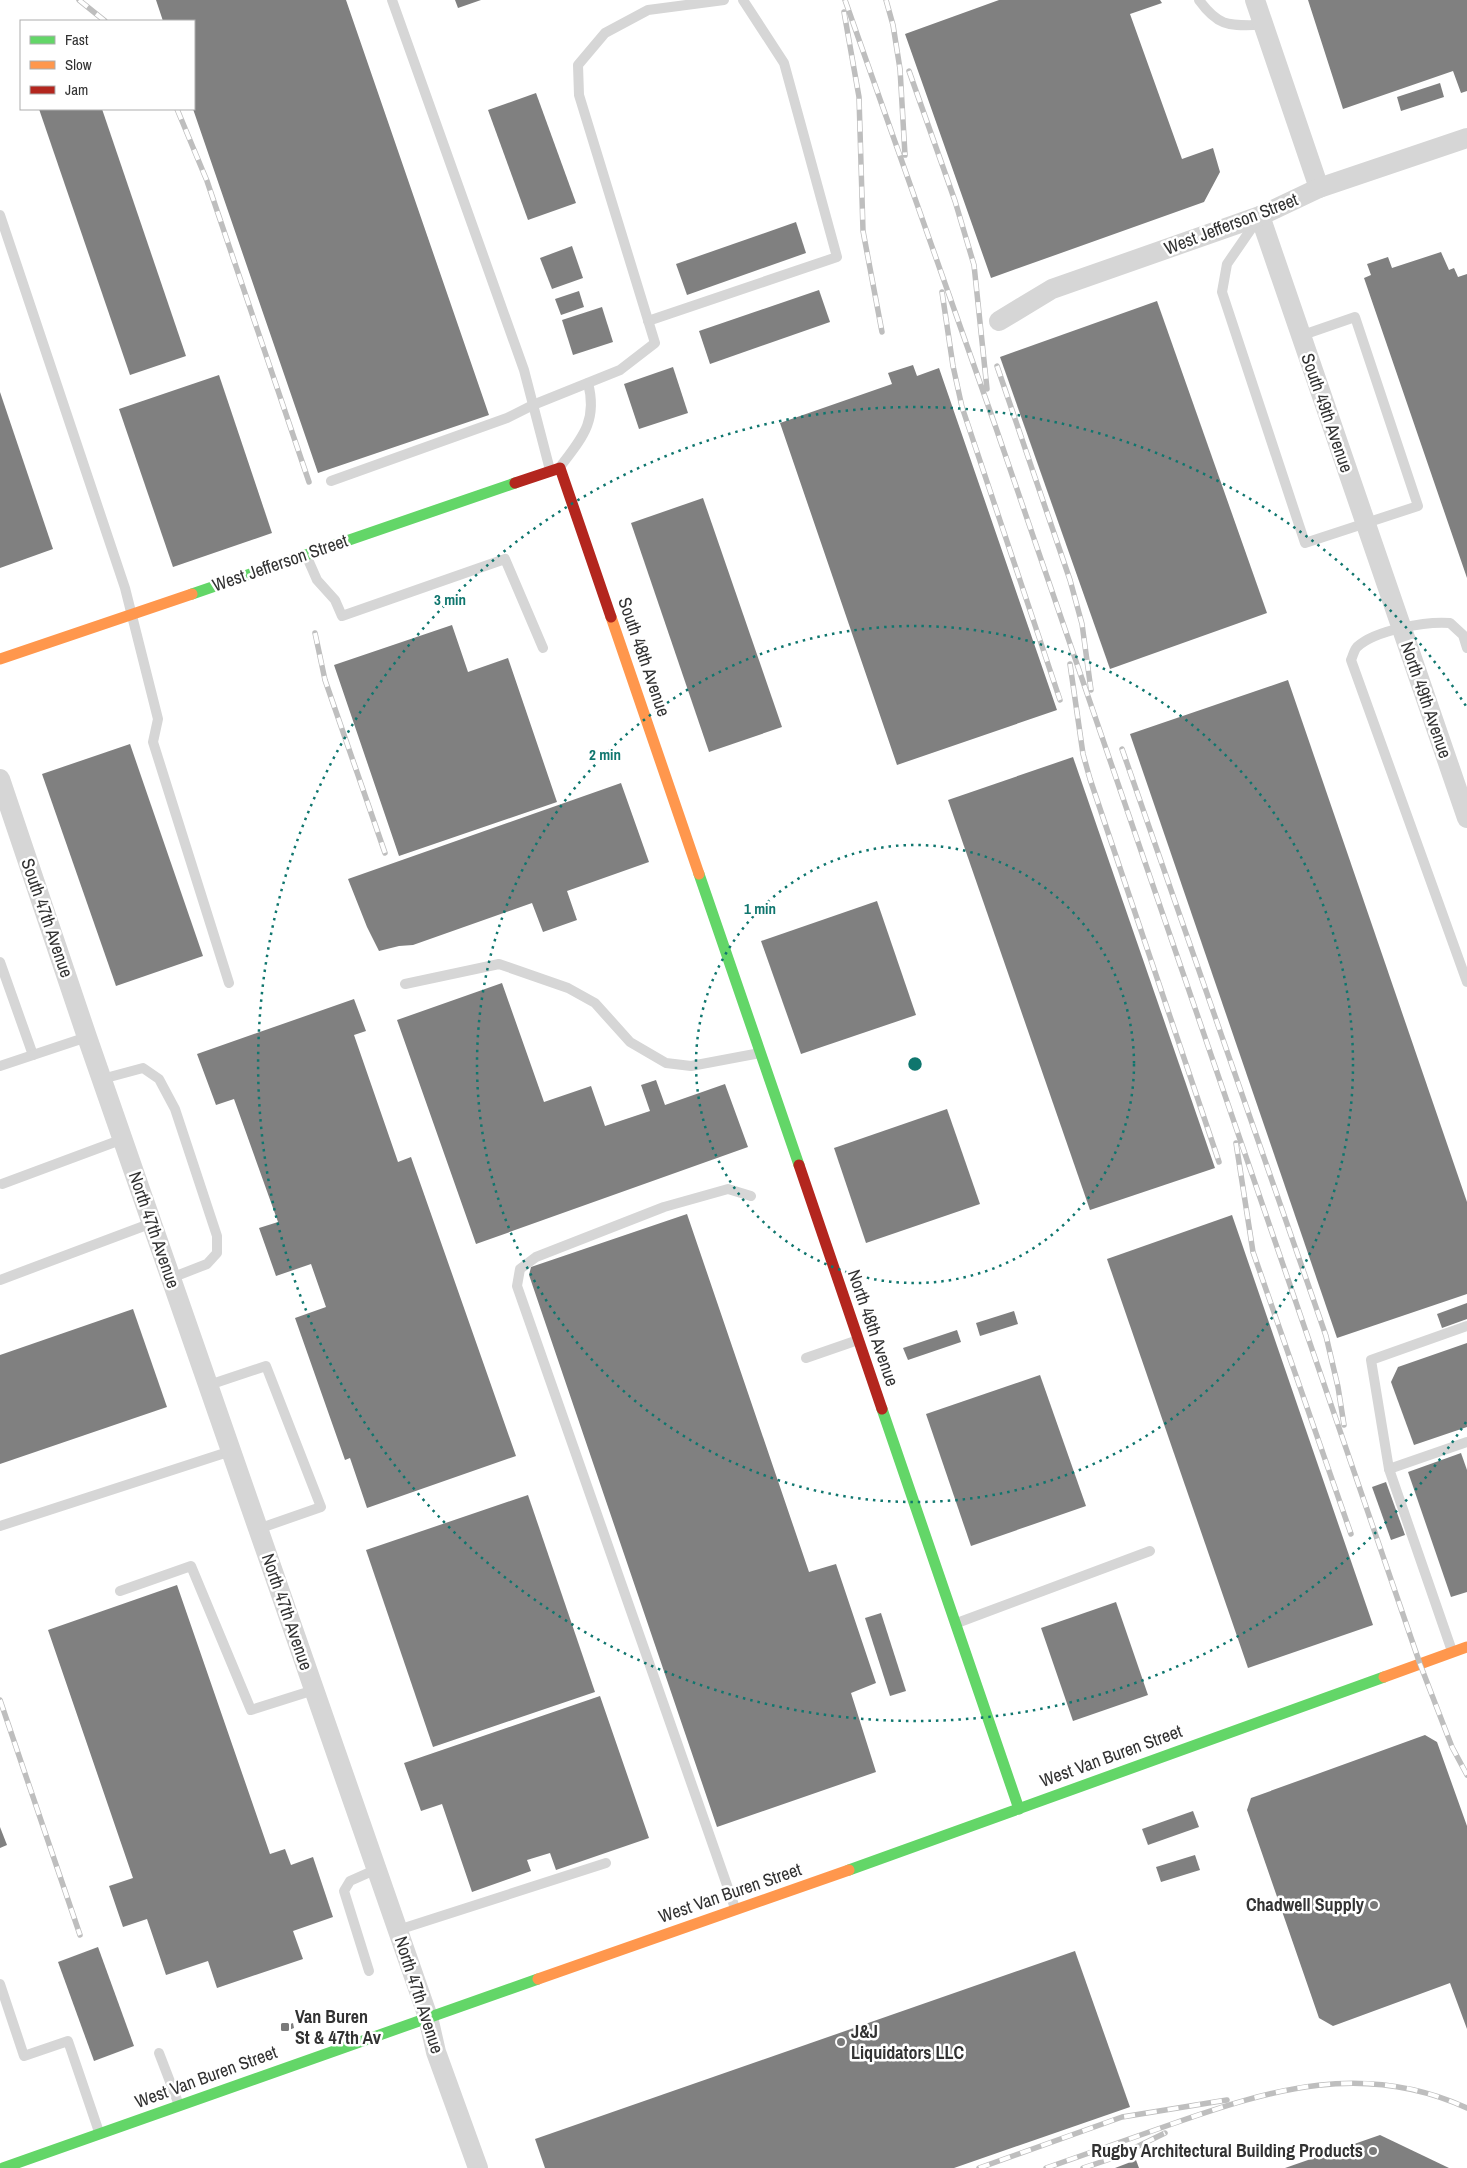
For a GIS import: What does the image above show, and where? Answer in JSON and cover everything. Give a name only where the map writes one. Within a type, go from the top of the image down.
[{"type":"street","points":[[1255,0],[1319,188]]},
{"type":"street","name":"West Jefferson Street","points":[[999,321],[1052,289],[1260,216],[1319,188],[1467,138]]},
{"type":"street","name":"South 49th Avenue","points":[[1260,216],[1395,610]]},
{"type":"street","name":"West Jefferson Street","points":[[0,659],[555,470]]},
{"type":"street","name":"South 48th Avenue","points":[[555,470],[694,857]]},
{"type":"street","name":"North 49th Avenue","points":[[1395,610],[1467,818]]},
{"type":"street","name":"South 47th Avenue","points":[[0,780],[94,1057]]},
{"type":"street","name":"North 48th Avenue","points":[[694,857],[1019,1809]]},
{"type":"street","name":"North 47th Avenue","points":[[94,1057],[377,1869],[428,2017],[436,2052],[478,2168]]},
{"type":"street","name":"West Van Buren Street","points":[[3,2168],[736,1910],[1467,1647]]},
{"type":"lane","points":[[392,0],[524,370],[533,406],[555,470]]},
{"type":"lane","points":[[331,481],[507,418],[620,370],[655,343],[579,95],[578,65],[605,33],[648,10],[724,0]]},
{"type":"lane","points":[[648,321],[837,257],[784,63],[743,0]]},
{"type":"lane","points":[[1199,0],[1206,9],[1225,25],[1264,25]]},
{"type":"lane","points":[[0,215],[125,588],[158,719],[153,742],[229,983]]},
{"type":"lane","points":[[1260,216],[1227,264],[1222,292],[1305,543],[1418,506],[1355,317],[1300,336]]},
{"type":"lane","points":[[555,470],[585,434],[593,402],[588,383]]},
{"type":"lane","points":[[306,554],[317,580],[335,600],[342,616],[505,559],[542,648]]},
{"type":"lane","points":[[1466,979],[1351,660],[1355,648],[1367,639],[1433,622],[1450,622],[1462,635],[1467,648]]},
{"type":"lane","points":[[0,962],[33,1055]]},
{"type":"lane","points":[[405,984],[499,964],[568,988],[595,1003],[630,1042],[666,1063],[691,1066],[761,1052]]},
{"type":"lane","points":[[0,1066],[87,1037]]},
{"type":"lane","points":[[102,1078],[143,1068],[159,1079],[175,1109],[217,1236],[217,1253],[207,1264],[171,1278]]},
{"type":"lane","points":[[2,1184],[123,1139]]},
{"type":"lane","points":[[736,1910],[517,1286],[520,1269],[536,1257],[664,1208],[728,1189],[751,1196]]},
{"type":"lane","points":[[0,1280],[152,1223]]},
{"type":"lane","points":[[1452,1652],[1389,1469],[1371,1360],[1467,1326]]},
{"type":"lane","points":[[806,1358],[858,1340]]},
{"type":"lane","points":[[208,1386],[266,1366],[321,1507],[258,1529]]},
{"type":"lane","points":[[1389,1469],[1467,1442]]},
{"type":"lane","points":[[0,1526],[231,1451]]},
{"type":"lane","points":[[956,1624],[1150,1551]]},
{"type":"lane","points":[[120,1591],[191,1566],[251,1710],[314,1690]]},
{"type":"lane","points":[[398,1930],[606,1863]]},
{"type":"lane","points":[[369,1971],[344,1891],[350,1881],[377,1869]]},
{"type":"lane","points":[[0,1984],[24,2056],[68,2041],[99,2134]]},
{"type":"lane","points":[[159,2053],[179,2105]]},
{"type":"building","points":[[156,0],[346,0],[489,415],[318,473],[193,110],[195,110],[195,20],[163,20]]},
{"type":"building","points":[[455,0],[481,0],[458,8]]},
{"type":"building","points":[[999,0],[1160,0],[1162,3],[1130,14],[1182,159],[1213,148],[1220,172],[1204,202],[991,278],[905,34]]},
{"type":"building","points":[[1308,0],[1467,0],[1467,91],[1461,93],[1453,71],[1343,109]]},
{"type":"building","points":[[1440,83],[1444,97],[1401,111],[1397,97]]},
{"type":"building","points":[[536,93],[576,203],[528,220],[488,110]]},
{"type":"building","points":[[39,110],[102,110],[186,356],[130,375]]},
{"type":"building","points":[[796,222],[806,253],[687,295],[676,264]]},
{"type":"building","points":[[572,246],[583,278],[552,289],[540,258]]},
{"type":"building","points":[[1441,252],[1449,270],[1454,268],[1458,277],[1467,274],[1467,578],[1364,278],[1371,275],[1367,264],[1388,257],[1392,268]]},
{"type":"building","points":[[819,290],[830,322],[710,364],[699,331]]},
{"type":"building","points":[[579,291],[584,307],[561,315],[555,299]]},
{"type":"building","points":[[1157,301],[1267,613],[1110,669],[1000,357]]},
{"type":"building","points":[[602,307],[613,342],[573,355],[562,320]]},
{"type":"building","points":[[913,365],[917,376],[939,368],[1057,710],[897,765],[780,423],[892,384],[888,373]]},
{"type":"building","points":[[673,367],[688,413],[639,429],[624,384]]},
{"type":"building","points":[[219,375],[272,533],[173,567],[119,409]]},
{"type":"building","points":[[0,392],[53,549],[0,568]]},
{"type":"building","points":[[703,498],[782,727],[709,752],[631,523]]},
{"type":"building","points":[[452,625],[468,672],[508,658],[557,802],[399,856],[334,665]]},
{"type":"building","points":[[1288,680],[1467,1202],[1467,1294],[1337,1338],[1130,734]]},
{"type":"building","points":[[130,744],[203,956],[116,986],[42,774]]},
{"type":"building","points":[[1073,757],[1215,1168],[1090,1210],[948,800]]},
{"type":"building","points":[[621,783],[649,862],[567,891],[577,920],[543,932],[532,903],[413,945],[379,951],[367,927],[348,879]]},
{"type":"building","points":[[877,901],[916,1015],[801,1054],[761,941]]},
{"type":"building","points":[[502,983],[544,1102],[591,1086],[605,1126],[650,1111],[641,1085],[656,1080],[665,1105],[725,1084],[748,1147],[476,1244],[397,1020]]},
{"type":"building","points":[[354,999],[366,1031],[354,1035],[398,1162],[411,1157],[516,1456],[367,1508],[350,1458],[345,1460],[295,1318],[326,1307],[311,1264],[276,1276],[259,1228],[278,1222],[234,1099],[216,1105],[197,1054]]},
{"type":"building","points":[[947,1109],[980,1204],[866,1243],[834,1148]]},
{"type":"building","points":[[687,1214],[809,1572],[836,1564],[876,1683],[851,1693],[876,1772],[717,1827],[529,1275],[531,1267]]},
{"type":"building","points":[[1232,1215],[1373,1625],[1248,1668],[1107,1259]]},
{"type":"building","points":[[1467,1303],[1467,1319],[1442,1328],[1437,1314]]},
{"type":"building","points":[[133,1309],[167,1407],[0,1464],[0,1355]]},
{"type":"building","points":[[1014,1311],[1018,1324],[980,1336],[976,1323]]},
{"type":"building","points":[[957,1330],[961,1342],[908,1360],[903,1348]]},
{"type":"building","points":[[1467,1343],[1467,1427],[1414,1445],[1391,1382],[1398,1367]]},
{"type":"building","points":[[1040,1375],[1086,1506],[971,1546],[926,1414]]},
{"type":"building","points":[[1461,1453],[1467,1470],[1467,1592],[1451,1597],[1408,1472]]},
{"type":"building","points":[[1386,1482],[1405,1535],[1391,1540],[1372,1487]]},
{"type":"building","points":[[528,1495],[595,1692],[433,1747],[366,1550]]},
{"type":"building","points":[[177,1585],[270,1854],[285,1849],[291,1865],[313,1857],[333,1917],[293,1931],[303,1959],[217,1988],[208,1961],[166,1975],[147,1919],[123,1927],[109,1886],[133,1878],[48,1630]]},
{"type":"building","points":[[1116,1602],[1148,1695],[1073,1721],[1041,1628]]},
{"type":"building","points":[[881,1613],[906,1691],[890,1696],[865,1618]]},
{"type":"building","points":[[600,1696],[649,1838],[556,1870],[550,1853],[527,1860],[531,1871],[472,1892],[442,1804],[421,1811],[404,1763]]},
{"type":"building","name":"Chadwell Supply","points":[[1425,1735],[1437,1742],[1467,1826],[1467,2029],[1450,1983],[1333,2026],[1319,2018],[1247,1810],[1251,1798]]},
{"type":"building","points":[[1193,1811],[1199,1827],[1148,1845],[1142,1829]]},
{"type":"building","points":[[0,1827],[7,1845],[0,1848]]},
{"type":"building","points":[[1195,1855],[1200,1870],[1161,1882],[1156,1867]]},
{"type":"building","points":[[98,1947],[134,2046],[94,2061],[58,1962]]},
{"type":"building","points":[[1075,1951],[1130,2107],[954,2168],[545,2168],[535,2139]]},
{"type":"building","points":[[293,2023],[294,2028],[284,2032],[282,2027]]},
{"type":"building","name":"Rugby Architectural Building Products","points":[[1380,2135],[1449,2168],[1285,2168]]},
{"type":"building","points":[[1136,2160],[1139,2168],[1115,2168]]},
{"type":"railway","points":[[79,0],[104,20]]},
{"type":"railway","points":[[845,0],[996,428],[1420,1664],[1452,1747],[1467,1775]]},
{"type":"railway","points":[[886,0],[893,25],[900,69],[905,155]]},
{"type":"railway","points":[[844,12],[859,97],[863,231],[882,332]]},
{"type":"railway","points":[[909,71],[955,201],[974,265],[987,389]]},
{"type":"railway","points":[[177,110],[207,181],[309,482]]},
{"type":"railway","points":[[942,292],[953,366],[962,407],[1060,700]]},
{"type":"railway","points":[[997,366],[1070,580],[1082,624],[1091,690]]},
{"type":"railway","points":[[315,633],[325,680],[385,853]]},
{"type":"railway","points":[[1070,664],[1083,754],[1090,779],[1219,1162]]},
{"type":"railway","points":[[1122,749],[1326,1336],[1338,1387],[1344,1425]]},
{"type":"railway","points":[[1236,1143],[1253,1252],[1351,1534]]},
{"type":"railway","points":[[0,1700],[80,1935]]},
{"type":"railway","points":[[1046,2168],[1209,2111],[1282,2091],[1318,2085],[1355,2083],[1392,2086],[1429,2094],[1467,2108]]},
{"type":"railway","points":[[979,2168],[1122,2117],[1227,2100]]},
{"type":"railway","points":[[1083,2168],[1116,2157],[1165,2133]]},
{"type":"traffic: fast","points":[[192,594],[515,483]]},
{"type":"traffic: fast","points":[[699,874],[799,1165]]},
{"type":"traffic: fast","points":[[882,1409],[1019,1809]]},
{"type":"traffic: fast","points":[[849,1870],[1384,1677]]},
{"type":"traffic: fast","points":[[3,2168],[538,1979]]},
{"type":"traffic: slow","points":[[0,659],[192,594]]},
{"type":"traffic: slow","points":[[611,617],[699,874]]},
{"type":"traffic: slow","points":[[1384,1677],[1467,1647]]},
{"type":"traffic: slow","points":[[538,1979],[849,1870]]},
{"type":"traffic: jam","points":[[515,483],[560,468],[611,617]]},
{"type":"traffic: jam","points":[[799,1165],[882,1409]]},
{"type":"place","name":"Chadwell Supply","points":[[1374,1905]]},
{"type":"place","name":"Van Buren St & 47th Av","points":[[285,2027]]},
{"type":"place","name":"J&J Liquidators LLC","points":[[841,2042]]},
{"type":"place","name":"Rugby Architectural Building Products","points":[[1373,2151]]}]
